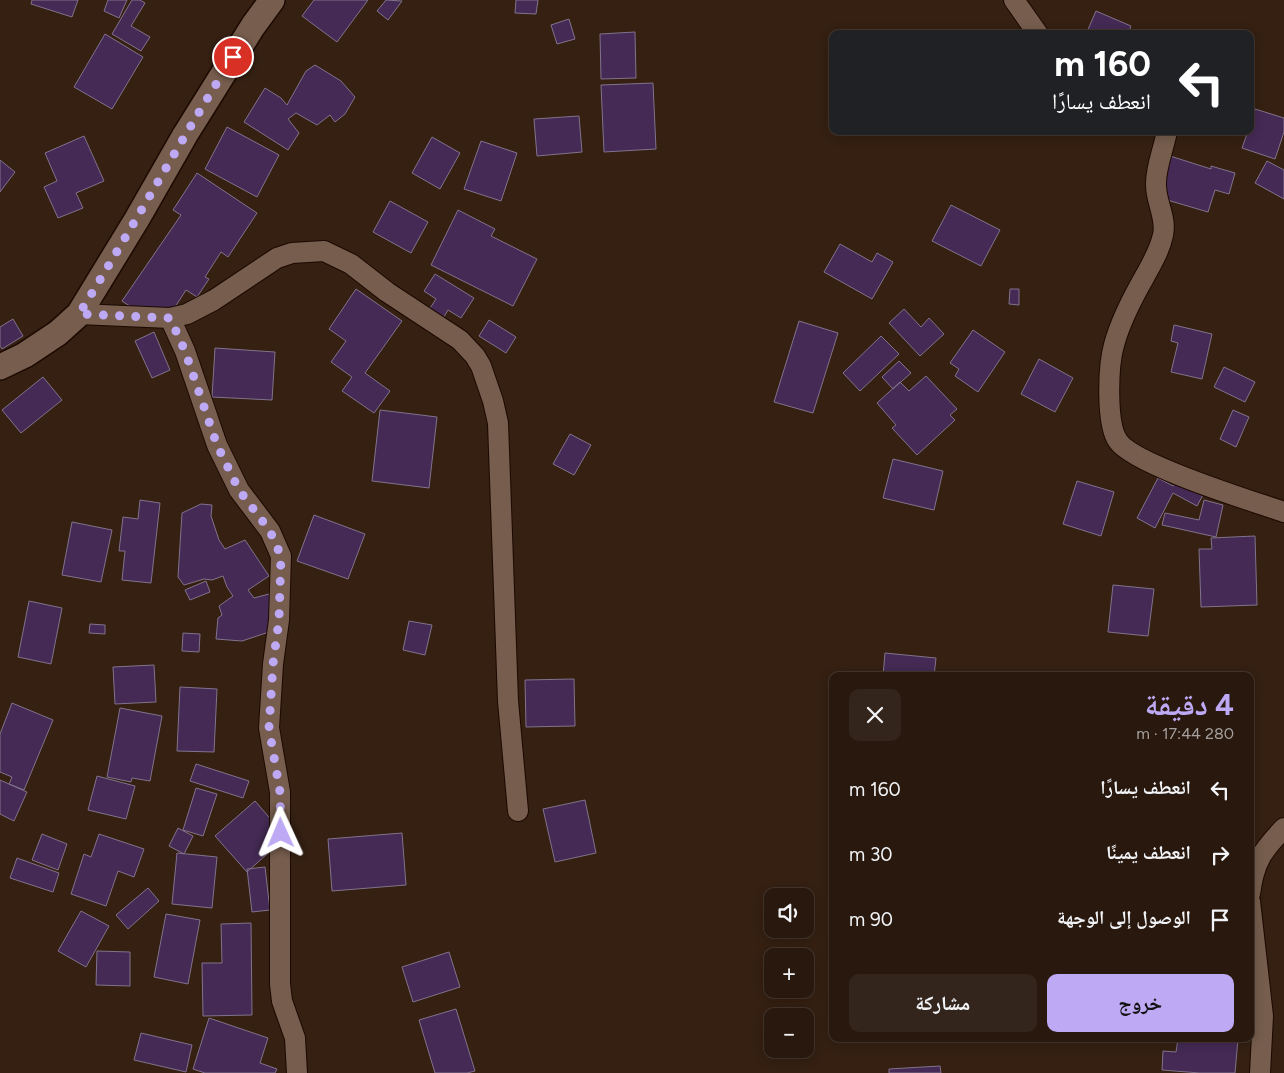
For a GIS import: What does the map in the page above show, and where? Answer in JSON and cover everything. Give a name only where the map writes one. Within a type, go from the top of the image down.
[{"type":"street","points":[[0,368],[25,355],[58,333],[79,314],[137,219],[184,134],[253,26],[272,0]]},
{"type":"street","points":[[1014,0],[1035,30]]},
{"type":"street","points":[[1166,135],[1156,183],[1164,219],[1164,234],[1114,346],[1108,407],[1114,432],[1118,441],[1135,455],[1197,482],[1284,512]]},
{"type":"street","points":[[79,314],[170,318],[187,314],[201,308],[277,258],[292,253],[324,251],[351,264],[387,292],[460,340],[475,356],[486,380],[498,423],[508,701],[518,811]]},
{"type":"street","points":[[170,318],[185,351],[217,445],[239,490],[270,531],[281,556],[279,620],[273,664],[269,728],[280,792],[280,984],[282,1001],[295,1038],[296,1073]]},
{"type":"street","points":[[1254,868],[1259,857],[1284,828]]},
{"type":"street","points":[[1254,936],[1263,1016],[1260,1073]]},
{"type":"building","points":[[32,0],[78,0],[72,17],[31,4]]},
{"type":"building","points":[[108,0],[127,0],[119,18],[104,11]]},
{"type":"building","points":[[132,0],[140,0],[145,3],[131,26],[150,37],[141,51],[112,34]]},
{"type":"building","points":[[314,0],[368,0],[337,42],[302,16]]},
{"type":"building","points":[[386,0],[402,1],[388,20],[377,11]]},
{"type":"building","points":[[516,0],[538,0],[536,14],[515,13]]},
{"type":"building","points":[[1096,11],[1131,26],[1130,30],[1088,30]]},
{"type":"building","points":[[569,19],[575,39],[557,44],[551,25]]},
{"type":"building","points":[[635,32],[636,78],[601,79],[600,34]]},
{"type":"building","points":[[105,34],[143,57],[112,109],[74,87]]},
{"type":"building","points":[[315,65],[341,81],[355,97],[345,114],[335,122],[330,115],[317,125],[296,113],[288,119],[299,133],[288,150],[244,122],[265,88],[281,98],[287,105],[306,71]]},
{"type":"building","points":[[653,83],[656,149],[604,152],[601,85]]},
{"type":"building","points":[[1255,109],[1284,118],[1284,132],[1275,159],[1242,148],[1247,135],[1254,135]]},
{"type":"building","points":[[579,116],[582,152],[537,156],[534,119]]},
{"type":"building","points":[[227,127],[279,155],[257,197],[205,169]]},
{"type":"building","points":[[84,136],[104,181],[76,193],[83,208],[58,218],[44,187],[57,181],[45,153]]},
{"type":"building","points":[[432,137],[460,153],[440,189],[412,173]]},
{"type":"building","points":[[481,141],[517,153],[501,201],[464,189]]},
{"type":"building","points":[[1170,156],[1211,169],[1211,166],[1235,173],[1229,194],[1215,190],[1208,212],[1157,197]]},
{"type":"building","points":[[0,160],[15,172],[0,192]]},
{"type":"building","points":[[1267,161],[1284,170],[1284,199],[1255,183]]},
{"type":"building","points":[[197,173],[257,213],[228,257],[221,252],[205,277],[209,279],[197,297],[186,290],[168,318],[151,320],[122,301],[181,215],[173,210]]},
{"type":"building","points":[[390,201],[428,222],[411,253],[373,232]]},
{"type":"building","points":[[951,205],[1000,230],[981,266],[932,241]]},
{"type":"building","points":[[458,210],[495,229],[491,236],[537,259],[513,306],[431,265]]},
{"type":"building","points":[[840,244],[872,262],[877,253],[893,262],[872,299],[824,272]]},
{"type":"building","points":[[435,274],[474,298],[461,318],[448,310],[439,325],[425,316],[436,299],[424,291]]},
{"type":"building","points":[[356,289],[402,321],[365,373],[390,391],[374,413],[342,391],[352,377],[331,362],[346,341],[329,329]]},
{"type":"building","points":[[1010,289],[1019,289],[1019,305],[1009,304]]},
{"type":"building","points":[[904,309],[921,327],[929,318],[944,334],[920,356],[889,323]]},
{"type":"building","points":[[13,319],[23,336],[2,349],[0,346],[0,327]]},
{"type":"building","points":[[489,320],[516,337],[506,353],[479,336]]},
{"type":"building","points":[[799,321],[838,333],[813,413],[774,402]]},
{"type":"building","points":[[1174,325],[1212,334],[1202,379],[1171,372],[1178,343],[1171,341]]},
{"type":"building","points":[[973,330],[1005,352],[978,392],[955,376],[959,369],[950,363]]},
{"type":"building","points":[[154,332],[170,370],[152,378],[135,341]]},
{"type":"building","points":[[881,336],[899,354],[860,391],[843,373]]},
{"type":"building","points":[[215,348],[275,352],[272,400],[212,397]]},
{"type":"building","points":[[1039,359],[1073,378],[1055,412],[1021,394]]},
{"type":"building","points":[[899,361],[911,373],[893,389],[882,377]]},
{"type":"building","points":[[1224,367],[1255,382],[1245,402],[1214,387]]},
{"type":"building","points":[[926,376],[957,409],[950,415],[955,420],[917,455],[892,428],[896,425],[877,403],[900,382],[909,391]]},
{"type":"building","points":[[43,377],[62,400],[21,433],[2,410]]},
{"type":"building","points":[[380,410],[437,417],[429,488],[372,481]]},
{"type":"building","points":[[1233,410],[1249,417],[1236,447],[1220,439]]},
{"type":"building","points":[[570,434],[591,445],[574,475],[553,464]]},
{"type":"building","points":[[893,459],[943,471],[934,510],[883,498]]},
{"type":"building","points":[[1178,476],[1205,491],[1197,506],[1173,493],[1155,528],[1137,518],[1158,478],[1173,486]]},
{"type":"building","points":[[1077,481],[1114,492],[1101,536],[1063,524]]},
{"type":"building","points":[[140,500],[160,503],[151,583],[122,580],[125,551],[119,551],[123,517],[138,519]]},
{"type":"building","points":[[1204,500],[1223,505],[1216,537],[1162,525],[1165,513],[1199,520]]},
{"type":"building","points":[[201,504],[212,505],[211,516],[219,540],[225,549],[245,540],[269,576],[248,590],[254,598],[269,594],[272,603],[269,632],[242,641],[216,639],[218,618],[222,615],[219,606],[233,596],[223,576],[184,585],[178,577],[182,513]]},
{"type":"building","points":[[314,515],[365,534],[348,579],[297,561]]},
{"type":"building","points":[[72,522],[112,530],[101,582],[62,575]]},
{"type":"building","points":[[1255,536],[1257,605],[1201,607],[1199,549],[1212,549],[1211,538]]},
{"type":"building","points":[[206,581],[210,592],[190,600],[185,590]]},
{"type":"building","points":[[1113,585],[1154,589],[1148,636],[1108,632]]},
{"type":"building","points":[[29,601],[62,608],[51,664],[18,657]]},
{"type":"building","points":[[409,621],[432,625],[425,655],[403,650]]},
{"type":"building","points":[[90,624],[105,625],[105,634],[89,633]]},
{"type":"building","points":[[183,633],[200,634],[199,652],[182,651]]},
{"type":"building","points":[[885,653],[936,658],[934,672],[883,672]]},
{"type":"building","points":[[154,665],[156,702],[115,704],[113,667]]},
{"type":"building","points":[[574,679],[575,726],[526,727],[525,680]]},
{"type":"building","points":[[180,687],[217,689],[214,752],[177,751]]},
{"type":"building","points":[[12,703],[53,720],[24,790],[9,784],[12,777],[0,772],[0,734]]},
{"type":"building","points":[[120,708],[162,716],[150,781],[132,778],[131,782],[107,777]]},
{"type":"building","points":[[196,764],[249,781],[243,798],[190,781]]},
{"type":"building","points":[[97,776],[135,786],[126,819],[88,810]]},
{"type":"building","points":[[0,780],[27,792],[14,821],[0,814]]},
{"type":"building","points":[[196,788],[217,794],[203,836],[183,830]]},
{"type":"building","points":[[585,800],[596,853],[555,862],[543,809]]},
{"type":"building","points":[[255,801],[286,837],[247,872],[215,836]]},
{"type":"building","points":[[178,828],[193,836],[184,854],[169,846]]},
{"type":"building","points":[[402,833],[406,885],[332,891],[328,839]]},
{"type":"building","points":[[42,834],[67,844],[58,870],[32,860]]},
{"type":"building","points":[[99,834],[144,849],[134,877],[118,871],[106,906],[71,894],[84,854],[91,857]]},
{"type":"building","points":[[177,853],[217,857],[212,908],[172,904]]},
{"type":"building","points":[[17,858],[59,873],[53,892],[10,878]]},
{"type":"building","points":[[265,867],[270,910],[252,912],[247,869]]},
{"type":"building","points":[[148,888],[159,901],[128,929],[116,915]]},
{"type":"building","points":[[81,911],[109,926],[86,967],[58,951]]},
{"type":"building","points":[[166,914],[200,920],[188,984],[154,977]]},
{"type":"building","points":[[251,923],[252,1015],[203,1016],[202,963],[222,963],[221,924]]},
{"type":"building","points":[[97,951],[130,952],[130,986],[96,985]]},
{"type":"building","points":[[449,952],[460,987],[413,1002],[402,967]]},
{"type":"building","points":[[456,1009],[475,1071],[467,1073],[435,1073],[419,1020]]},
{"type":"building","points":[[209,1018],[268,1038],[260,1063],[277,1069],[275,1073],[205,1073],[193,1069]]},
{"type":"building","points":[[141,1033],[192,1045],[186,1072],[134,1060]]},
{"type":"building","points":[[1178,1042],[1238,1042],[1235,1073],[1162,1070],[1163,1051],[1176,1052]]},
{"type":"building","points":[[940,1066],[941,1073],[889,1073],[889,1069]]},
{"type":"route","points":[[233,57],[184,134],[137,219],[79,314],[115,314],[170,318],[185,351],[217,445],[239,490],[270,531],[278,546],[281,556],[279,620],[273,664],[269,728],[280,792],[281,833]]}]
